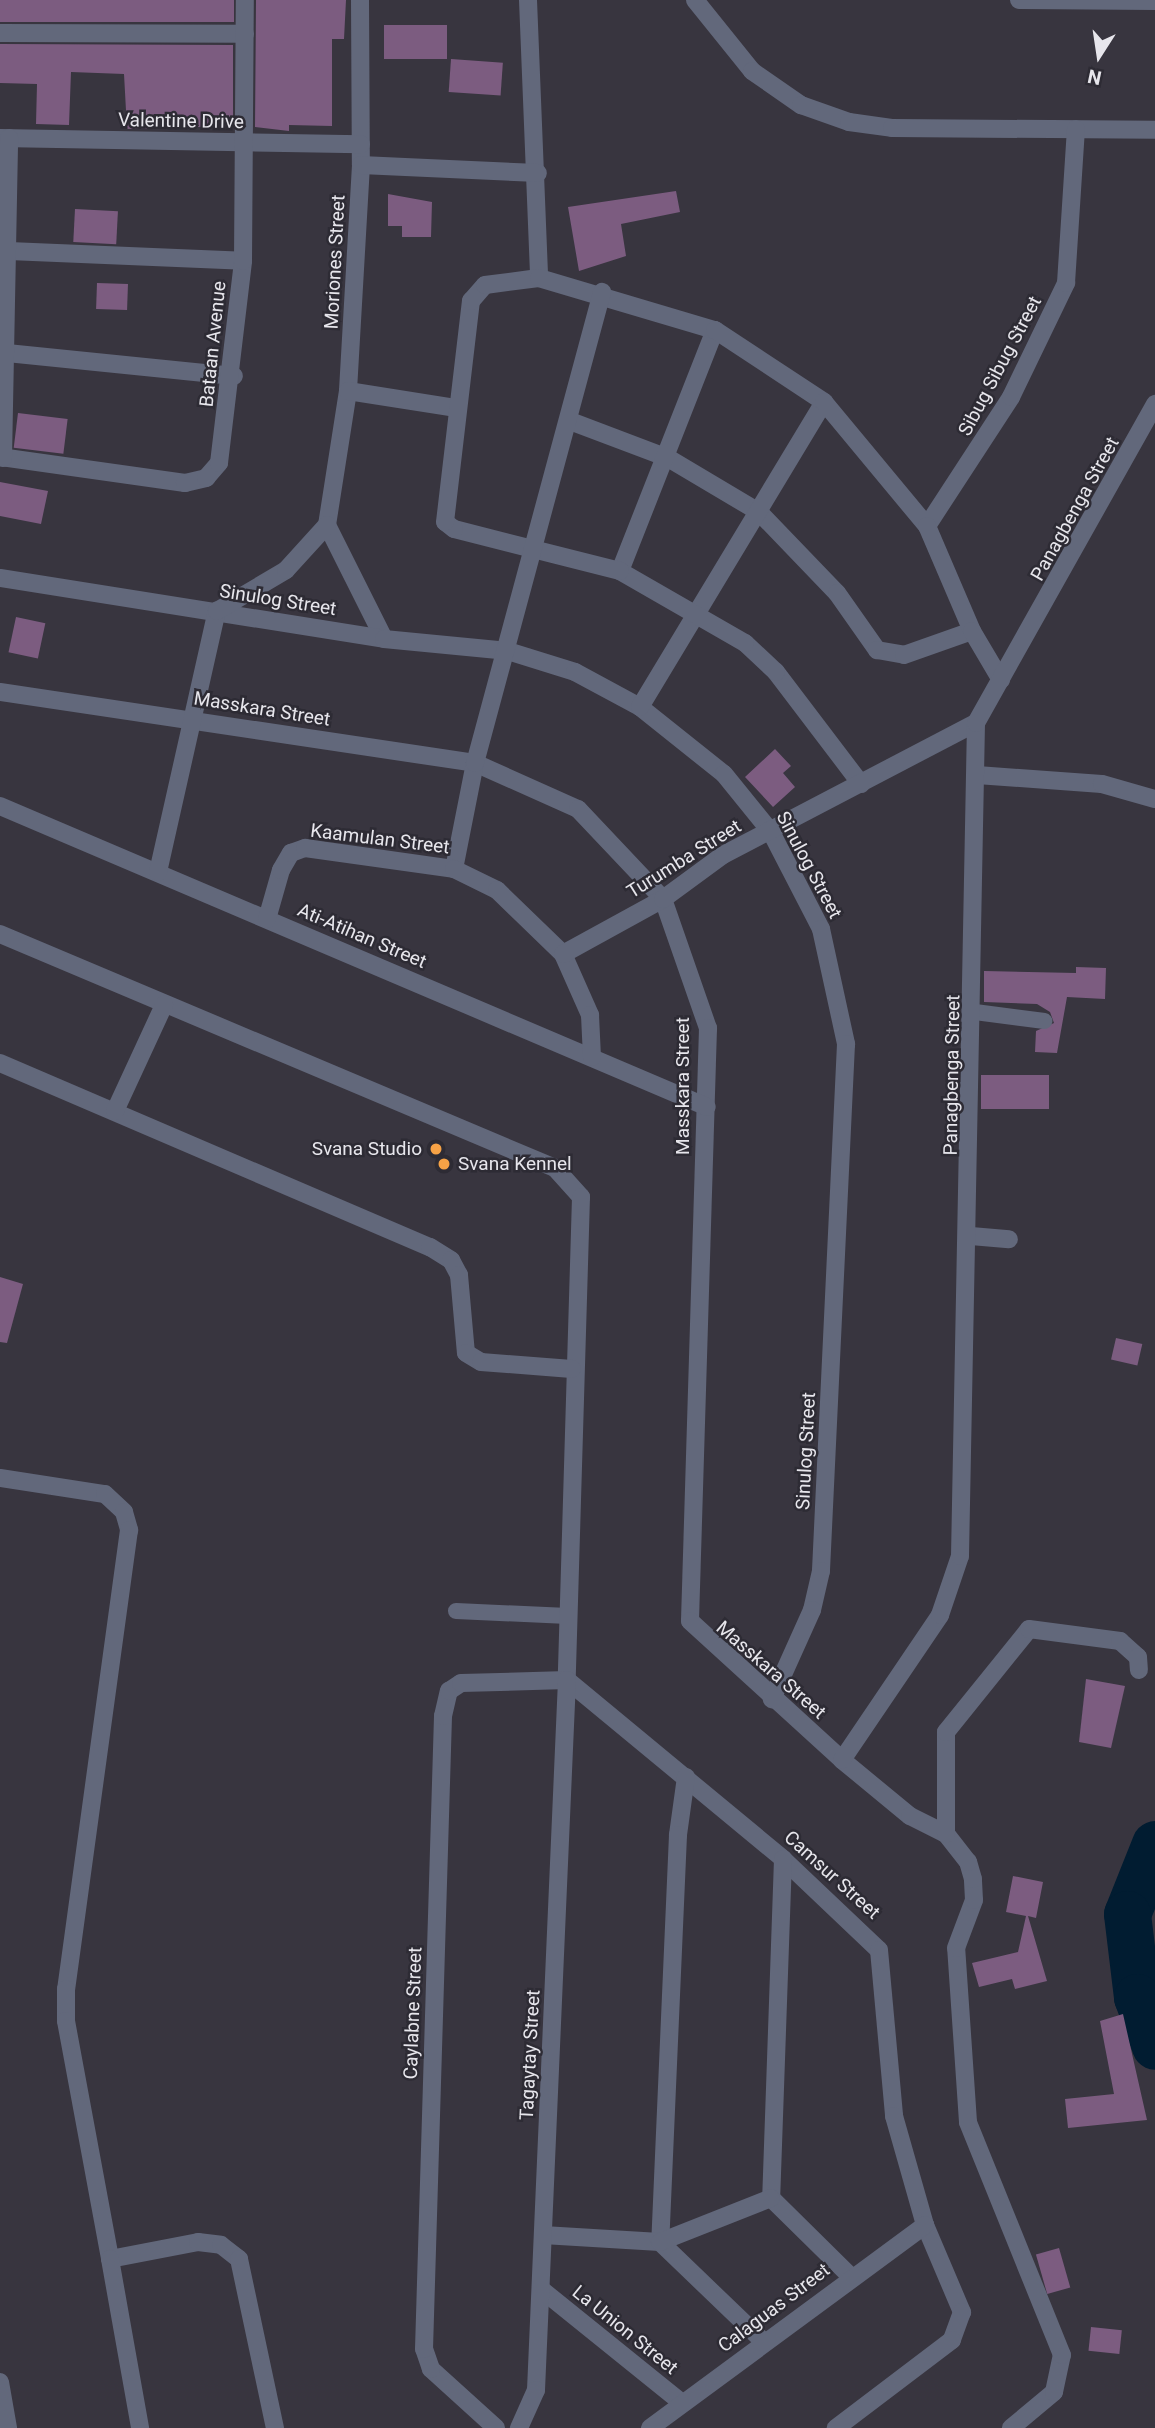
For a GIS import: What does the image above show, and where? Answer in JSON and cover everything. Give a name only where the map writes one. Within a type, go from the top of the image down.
[{"type":"street","name":"Bataan Avenue","points":[[2,457],[185,482],[206,478],[219,463],[234,376],[243,261],[245,0]]},
{"type":"street","name":"Moriones Street","points":[[327,526],[348,391],[361,165],[360,0]]},
{"type":"street","points":[[528,0],[538,173],[540,278]]},
{"type":"street","points":[[695,0],[752,71],[801,105],[849,122],[1155,130]]},
{"type":"street","points":[[1019,0],[1155,1]]},
{"type":"street","points":[[0,33],[245,34]]},
{"type":"street","name":"Sibug Sibug Street","points":[[927,526],[1011,397],[1066,283],[1076,129]]},
{"type":"street","points":[[2,457],[9,251],[5,138]]},
{"type":"street","name":"Valentine Drive","points":[[5,138],[361,144]]},
{"type":"street","points":[[361,165],[538,173]]},
{"type":"street","points":[[9,251],[243,261]]},
{"type":"street","points":[[860,784],[776,672],[697,613],[620,571],[534,545],[454,530],[445,522],[471,301],[485,285],[540,278],[602,292],[715,330],[824,402],[927,526],[972,631],[1002,680]]},
{"type":"street","points":[[454,869],[475,763],[508,652],[602,292]]},
{"type":"street","points":[[620,571],[668,457],[715,330]]},
{"type":"street","points":[[7,353],[234,376]]},
{"type":"street","points":[[348,391],[457,408]]},
{"type":"street","points":[[639,707],[824,402]]},
{"type":"street","name":"Panagbenga Street","points":[[842,1760],[940,1615],[956,1577],[971,1236],[976,723],[1155,404]]},
{"type":"street","points":[[570,421],[668,457],[759,512],[822,575],[877,650],[904,655],[972,631]]},
{"type":"street","points":[[158,872],[196,720],[218,611],[286,570],[327,526],[384,639]]},
{"type":"street","name":"Sinulog Street","points":[[0,578],[384,639],[508,652],[575,672],[639,707],[724,774],[771,832],[821,929],[846,1044],[821,1571],[812,1610],[772,1699]]},
{"type":"street","name":"Masskara Street","points":[[0,692],[475,763],[578,809],[663,899],[703,1004],[707,1107],[690,1621],[772,1699],[842,1760],[910,1816],[946,1834]]},
{"type":"street","name":"Turumba Street","points":[[563,954],[663,899],[723,855],[976,723]]},
{"type":"street","points":[[976,775],[1102,784],[1155,799]]},
{"type":"street","name":"Ati-Atihan Street","points":[[0,806],[707,1107]]},
{"type":"street","name":"Kaamulan Street","points":[[267,919],[281,870],[291,853],[305,848],[454,869],[498,890],[563,954],[590,1015],[592,1057]]},
{"type":"street","points":[[0,934],[570,1179],[581,1197],[572,1369],[567,1680]]},
{"type":"street","points":[[115,1111],[164,1005]]},
{"type":"street","points":[[0,1063],[451,1260],[459,1275],[460,1337],[466,1353],[481,1362],[572,1369]]},
{"type":"street","points":[[971,1236],[1009,1239]]},
{"type":"street","points":[[1,1483],[105,1494],[124,1512],[129,1530],[66,1989],[66,2021],[140,2428]]},
{"type":"street","points":[[1011,2428],[1054,2392],[1062,2355],[968,2122],[956,1957],[974,1900],[968,1862],[946,1834],[946,1732],[1029,1629],[1120,1641],[1138,1657],[1139,1670]]},
{"type":"street","name":"Camsur Street","points":[[567,1680],[783,1859],[880,1950],[886,2069],[925,2225],[962,2326],[952,2340],[836,2428]]},
{"type":"street","name":"Tagaytay Street","points":[[519,2428],[536,2390],[567,1680]]},
{"type":"street","name":"Caylabne Street","points":[[496,2428],[431,2369],[424,2348],[443,1716],[449,1690],[461,1683],[567,1680]]},
{"type":"street","points":[[686,1777],[678,1835],[660,2242],[764,2342]]},
{"type":"street","points":[[783,1859],[771,2198],[850,2276]]},
{"type":"street","points":[[543,2235],[660,2242],[771,2198]]},
{"type":"street","name":"Calaguas Street","points":[[650,2428],[850,2276],[925,2225]]},
{"type":"street","points":[[110,2259],[198,2242],[221,2245],[239,2259],[275,2428]]},
{"type":"street","name":"La Union Street","points":[[542,2290],[682,2403]]},
{"type":"street","points":[[0,2382],[8,2428]]},
{"type":"lane","points":[[975,1012],[1045,1021]]},
{"type":"lane","points":[[456,1611],[568,1616]]},
{"type":"building","points":[[0,0],[234,0],[234,22],[0,22]]},
{"type":"building","points":[[256,0],[346,0],[344,39],[332,39],[332,126],[289,125],[289,131],[255,127]]},
{"type":"building","points":[[384,25],[447,25],[447,59],[384,59]]},
{"type":"building","points":[[0,44],[233,45],[233,126],[127,129],[124,74],[71,72],[69,125],[36,124],[37,84],[0,83]]},
{"type":"building","points":[[451,59],[503,63],[501,96],[449,92]]},
{"type":"building","points":[[676,191],[680,212],[621,224],[626,256],[579,271],[568,207]]},
{"type":"building","points":[[388,194],[432,202],[431,237],[402,237],[402,226],[388,226]]},
{"type":"building","points":[[75,209],[118,211],[116,244],[73,242]]},
{"type":"building","points":[[97,283],[128,284],[127,310],[96,309]]},
{"type":"building","points":[[18,413],[68,419],[63,454],[14,448]]},
{"type":"building","points":[[0,482],[48,491],[41,524],[0,516]]},
{"type":"building","points":[[16,617],[45,623],[38,658],[9,652]]},
{"type":"building","points":[[775,749],[791,766],[783,773],[795,787],[773,807],[745,777]]},
{"type":"building","points":[[1076,967],[1106,968],[1105,999],[1067,997],[1057,1053],[1035,1052],[1036,1031],[1054,1023],[1050,1012],[1037,1004],[984,1002],[984,971],[1076,973]]},
{"type":"building","points":[[981,1075],[1049,1075],[1049,1109],[981,1109]]},
{"type":"building","points":[[0,1277],[23,1284],[7,1343],[0,1342]]},
{"type":"building","points":[[1116,1338],[1142,1344],[1137,1366],[1111,1359]]},
{"type":"building","points":[[1086,1679],[1125,1686],[1111,1748],[1079,1742]]},
{"type":"building","points":[[1013,1876],[1043,1882],[1036,1918],[1028,1916],[1047,1981],[1015,1989],[1012,1979],[979,1987],[972,1963],[1018,1952],[1026,1916],[1006,1912]]},
{"type":"building","points":[[1123,2014],[1147,2120],[1068,2128],[1065,2099],[1114,2094],[1100,2021]]},
{"type":"building","points":[[1059,2248],[1070,2287],[1047,2294],[1036,2255]]},
{"type":"building","points":[[1091,2327],[1122,2330],[1119,2354],[1088,2351]]},
{"type":"waterway","points":[[1155,1844],[1127,1914],[1137,1997],[1155,2046]]},
{"type":"place","name":"Svana Studio","points":[[436,1149]]},
{"type":"place","name":"Svana Kennel","points":[[444,1164]]}]
